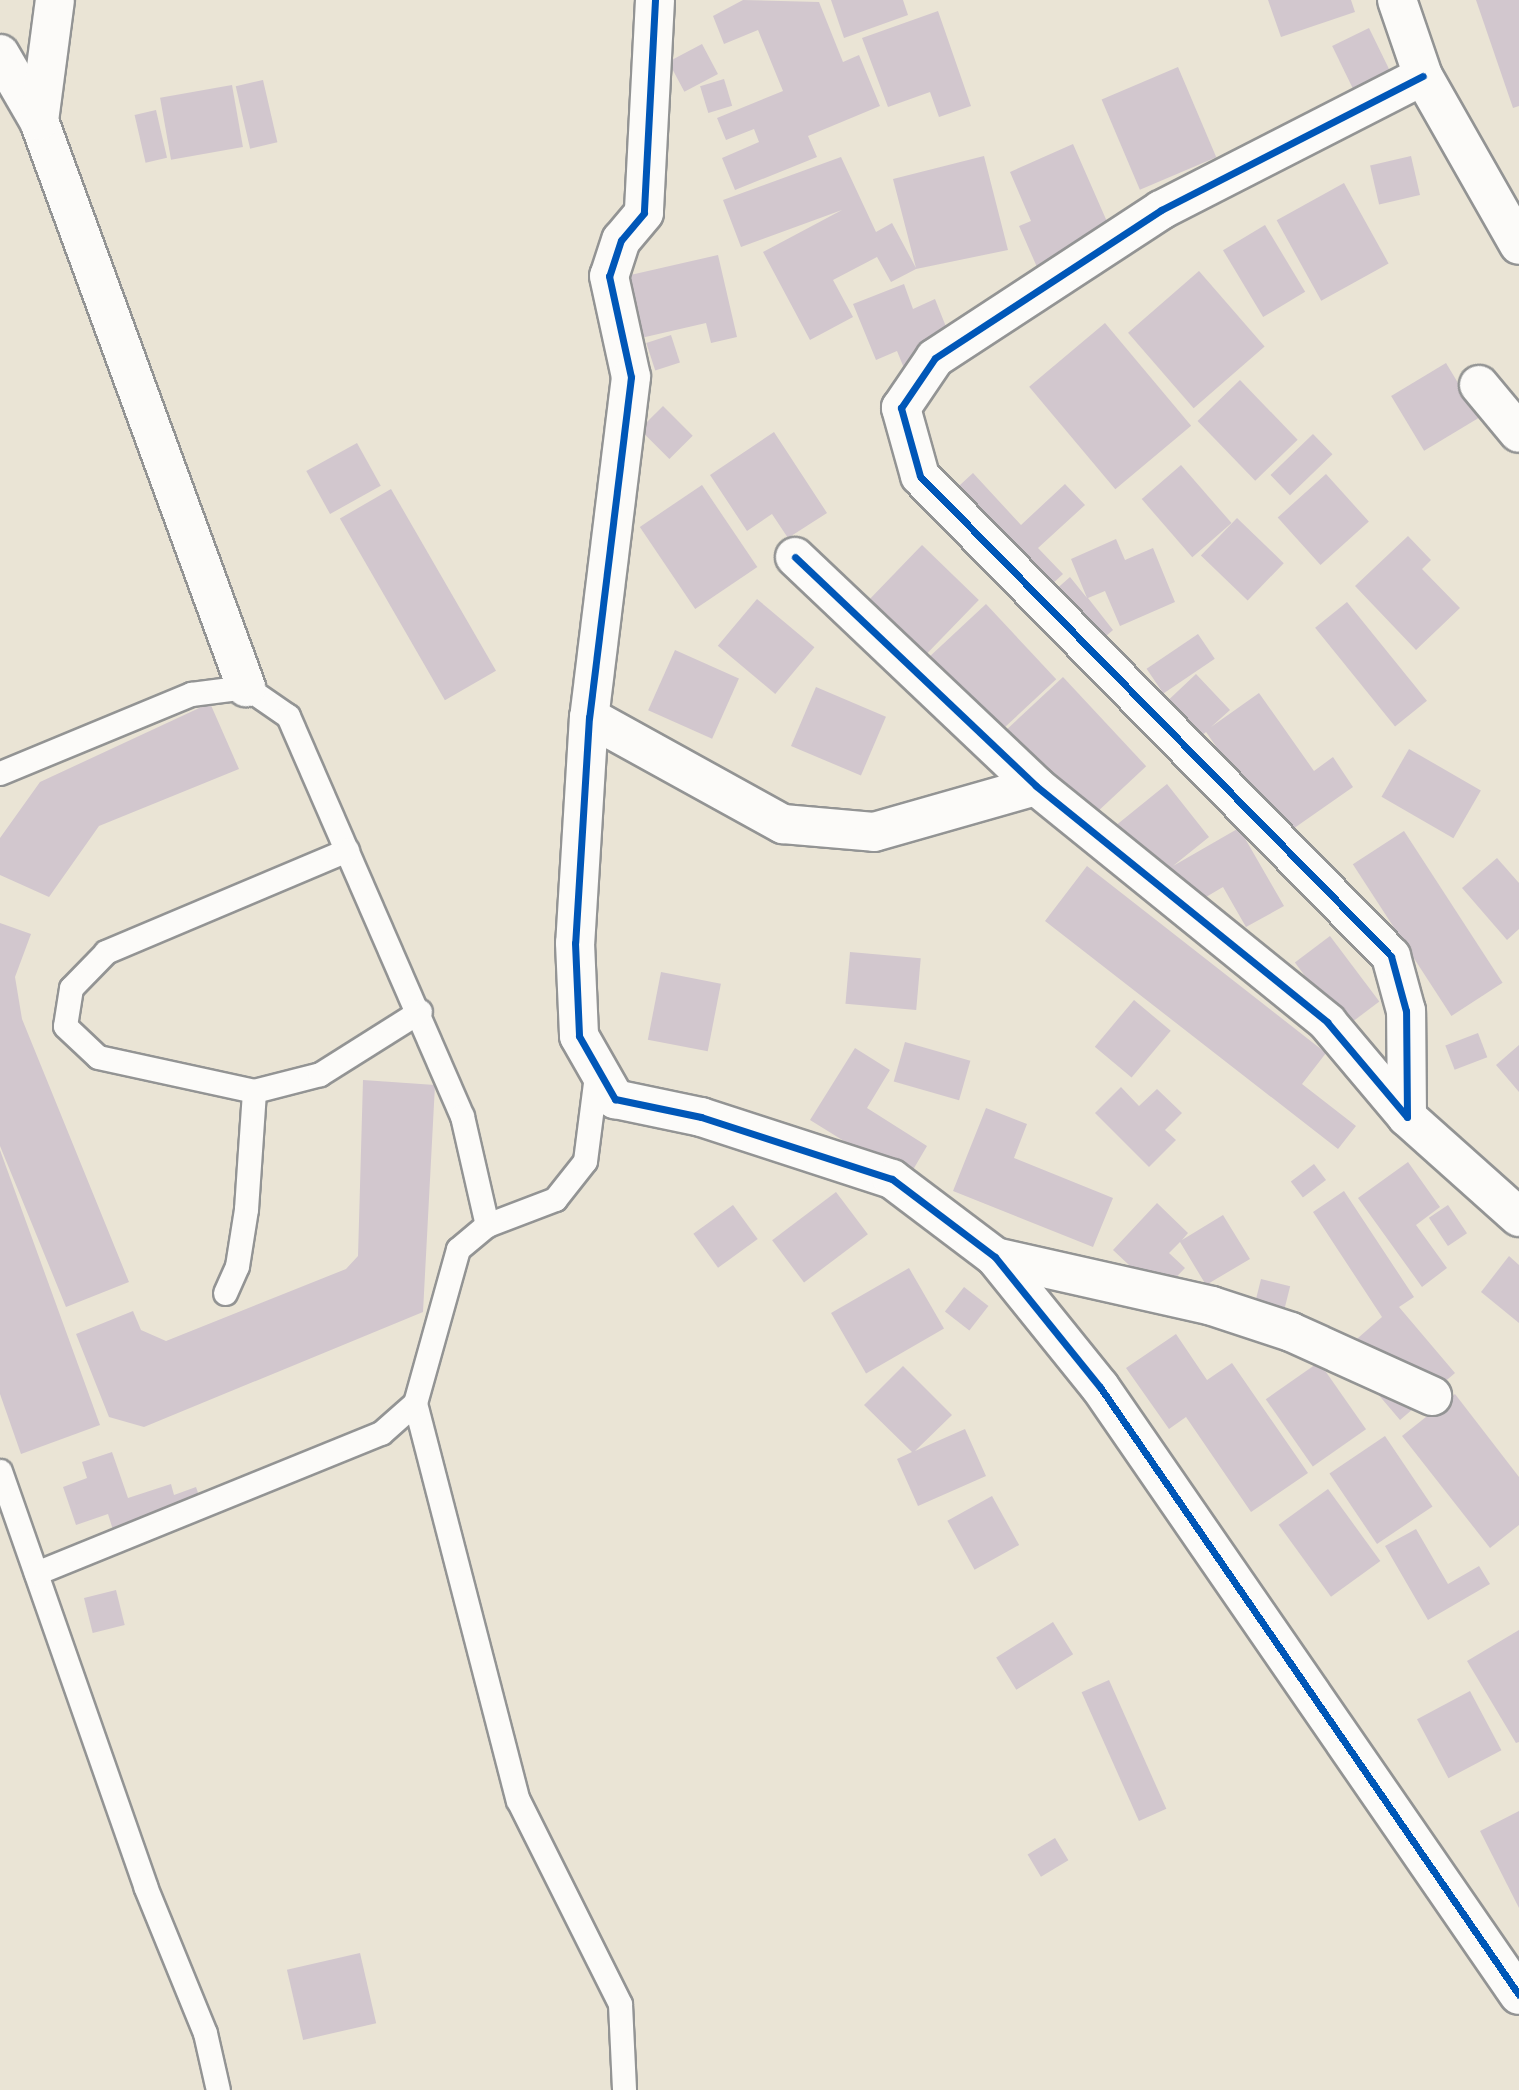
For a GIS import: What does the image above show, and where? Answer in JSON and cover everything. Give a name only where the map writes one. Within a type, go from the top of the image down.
[{"type":"street","points":[[39,121],[55,0]]},
{"type":"street","points":[[655,0],[644,213],[621,240],[609,276],[631,377],[589,717],[575,943],[579,1036],[596,1075],[615,1099],[701,1117],[892,1179],[995,1257],[1101,1387],[1519,1995]]},
{"type":"street","points":[[1397,0],[1423,76],[1519,245]]},
{"type":"street","points":[[0,54],[39,121],[246,687]]},
{"type":"street","points":[[1407,1117],[1406,1011],[1391,956],[920,476],[901,408],[935,358],[1161,210],[1423,76]]},
{"type":"street","points":[[1479,385],[1519,433]]},
{"type":"street","points":[[795,557],[1036,786],[1327,1021],[1407,1117],[1519,1217]]},
{"type":"street","points":[[589,717],[783,824],[874,832],[1036,786]]},
{"type":"street","points":[[995,1257],[1212,1306],[1291,1332],[1432,1396]]},
{"type":"lane","points":[[0,773],[191,694],[246,687],[288,716],[419,1011],[462,1116],[487,1225]]},
{"type":"lane","points":[[346,850],[106,952],[71,988],[65,1026],[98,1057],[254,1090],[320,1074],[419,1011]]},
{"type":"lane","points":[[596,1075],[585,1161],[555,1199],[487,1225],[458,1249],[415,1403],[518,1800],[620,2004],[624,2090]]},
{"type":"lane","points":[[225,1293],[237,1266],[246,1209],[254,1090]]},
{"type":"lane","points":[[36,1573],[381,1433],[415,1403]]},
{"type":"lane","points":[[0,1471],[205,2033],[218,2090]]},
{"type":"building","points":[[743,0],[819,2],[843,62],[859,55],[880,106],[808,136],[817,157],[735,190],[722,158],[759,142],[754,129],[726,140],[717,118],[783,91],[758,30],[724,44],[713,16]]},
{"type":"building","points":[[831,0],[903,0],[908,15],[844,38]]},
{"type":"building","points":[[1268,0],[1351,0],[1355,12],[1281,37]]},
{"type":"building","points":[[1476,0],[1519,0],[1519,106],[1513,108]]},
{"type":"building","points":[[938,11],[971,106],[939,117],[930,92],[888,107],[862,38]]},
{"type":"building","points":[[1369,28],[1397,86],[1360,103],[1332,46]]},
{"type":"building","points":[[702,44],[718,74],[684,92],[668,62]]},
{"type":"building","points":[[1178,67],[1216,157],[1140,190],[1102,99]]},
{"type":"building","points":[[724,79],[732,106],[708,113],[700,86]]},
{"type":"building","points":[[263,80],[277,142],[250,149],[236,86]]},
{"type":"building","points":[[232,85],[243,147],[171,160],[160,98]]},
{"type":"building","points":[[156,110],[167,158],[146,163],[135,115]]},
{"type":"building","points":[[1073,144],[1119,249],[1084,265],[1091,281],[1051,299],[1019,226],[1031,221],[1010,172]]},
{"type":"building","points":[[984,156],[1008,250],[916,269],[891,282],[877,257],[833,280],[853,317],[810,340],[763,252],[842,210],[741,247],[723,200],[841,157],[876,232],[892,223],[916,268],[893,179]]},
{"type":"building","points":[[1411,156],[1420,195],[1379,204],[1370,165]]},
{"type":"building","points":[[1344,183],[1389,263],[1321,301],[1277,220]]},
{"type":"building","points":[[1265,225],[1305,292],[1263,317],[1223,250]]},
{"type":"building","points":[[718,255],[737,337],[711,343],[706,323],[641,338],[626,276]]},
{"type":"building","points":[[1199,271],[1265,346],[1194,408],[1128,333]]},
{"type":"building","points":[[904,284],[913,309],[935,299],[956,352],[906,373],[897,351],[876,360],[853,304]]},
{"type":"building","points":[[1105,323],[1191,426],[1115,489],[1029,387]]},
{"type":"building","points":[[671,335],[680,363],[655,371],[646,343]]},
{"type":"building","points":[[1446,363],[1479,418],[1424,451],[1391,396]]},
{"type":"building","points":[[1240,380],[1298,440],[1255,481],[1198,421]]},
{"type":"building","points":[[663,406],[693,436],[669,459],[640,429]]},
{"type":"building","points":[[774,432],[827,513],[788,538],[772,514],[747,531],[710,475]]},
{"type":"building","points":[[1313,434],[1332,454],[1290,495],[1271,475]]},
{"type":"building","points":[[357,443],[381,486],[330,514],[306,471]]},
{"type":"building","points":[[1181,465],[1232,523],[1192,557],[1142,499]]},
{"type":"building","points":[[973,473],[1021,525],[1065,484],[1085,505],[1038,548],[1063,574],[1038,597],[947,497]]},
{"type":"building","points":[[1326,474],[1369,522],[1321,565],[1278,517]]},
{"type":"building","points":[[702,485],[757,567],[695,609],[640,527]]},
{"type":"building","points":[[391,489],[496,671],[445,700],[340,518]]},
{"type":"building","points":[[1237,518],[1284,563],[1248,601],[1201,555]]},
{"type":"building","points":[[1408,536],[1431,560],[1422,569],[1460,608],[1416,650],[1355,586]]},
{"type":"building","points":[[1116,539],[1125,560],[1153,548],[1175,602],[1120,626],[1105,591],[1088,598],[1113,630],[1087,653],[1044,600],[1070,577],[1087,598],[1071,559]]},
{"type":"building","points":[[922,545],[979,600],[916,665],[859,610]]},
{"type":"building","points":[[757,599],[814,647],[775,694],[718,646]]},
{"type":"building","points":[[1347,602],[1427,701],[1395,726],[1315,628]]},
{"type":"building","points":[[986,604],[1056,679],[992,739],[922,664]]},
{"type":"building","points":[[1198,634],[1215,659],[1163,694],[1147,669]]},
{"type":"building","points":[[675,650],[739,678],[712,739],[648,710]]},
{"type":"building","points":[[1196,674],[1230,710],[1211,727],[1259,693],[1314,771],[1333,757],[1353,787],[1280,838],[1206,732],[1192,744],[1160,708]]},
{"type":"building","points":[[1063,677],[1146,766],[1079,829],[996,740]]},
{"type":"building","points":[[816,687],[886,717],[861,776],[791,746]]},
{"type":"building","points":[[210,703],[239,769],[99,826],[49,897],[0,875],[0,838],[40,782]]},
{"type":"building","points":[[1409,749],[1481,791],[1453,838],[1382,797]]},
{"type":"building","points":[[1167,784],[1209,837],[1173,866],[1239,828],[1284,906],[1246,927],[1223,887],[1189,907],[1109,831]]},
{"type":"building","points":[[1404,831],[1503,983],[1451,1016],[1353,864]]},
{"type":"building","points":[[1497,858],[1519,883],[1519,929],[1507,940],[1462,888]]},
{"type":"building","points":[[1087,866],[1326,1053],[1302,1084],[1356,1126],[1338,1149],[1045,921]]},
{"type":"building","points":[[0,923],[31,934],[15,977],[22,1019],[129,1282],[66,1307],[0,1146]]},
{"type":"building","points":[[1330,936],[1379,1001],[1344,1028],[1295,962]]},
{"type":"building","points":[[850,952],[921,958],[916,1010],[845,1004]]},
{"type":"building","points":[[661,972],[721,984],[708,1051],[648,1040]]},
{"type":"building","points":[[1134,1000],[1171,1031],[1132,1078],[1095,1047]]},
{"type":"building","points":[[1478,1033],[1487,1057],[1455,1070],[1445,1046]]},
{"type":"building","points":[[905,1042],[970,1061],[959,1100],[894,1081]]},
{"type":"building","points":[[1519,1045],[1519,1092],[1496,1065]]},
{"type":"building","points":[[855,1048],[890,1070],[867,1108],[927,1146],[907,1180],[810,1120]]},
{"type":"building","points":[[363,1080],[435,1085],[423,1312],[144,1427],[109,1417],[76,1334],[133,1311],[141,1330],[166,1341],[346,1269],[358,1256]]},
{"type":"building","points":[[1121,1087],[1139,1106],[1157,1089],[1182,1113],[1165,1130],[1176,1140],[1149,1167],[1095,1113]]},
{"type":"building","points":[[986,1108],[1027,1124],[1014,1158],[1113,1198],[1093,1247],[953,1191]]},
{"type":"building","points":[[0,1150],[100,1425],[21,1454],[0,1394]]},
{"type":"building","points":[[1408,1162],[1440,1207],[1416,1225],[1447,1268],[1422,1287],[1358,1198]]},
{"type":"building","points":[[1314,1164],[1326,1180],[1303,1197],[1291,1181]]},
{"type":"building","points":[[1344,1191],[1414,1297],[1399,1307],[1455,1373],[1400,1420],[1342,1352],[1382,1317],[1313,1212]]},
{"type":"building","points":[[836,1192],[868,1234],[804,1282],[772,1240]]},
{"type":"building","points":[[1157,1203],[1188,1233],[1182,1240],[1223,1215],[1250,1259],[1206,1285],[1180,1242],[1169,1253],[1185,1268],[1160,1294],[1113,1250]]},
{"type":"building","points":[[733,1205],[758,1239],[718,1268],[693,1234]]},
{"type":"building","points":[[1448,1205],[1467,1233],[1448,1246],[1429,1218]]},
{"type":"building","points":[[1509,1256],[1519,1265],[1519,1323],[1481,1292]]},
{"type":"building","points":[[909,1268],[944,1329],[866,1374],[831,1313]]},
{"type":"building","points":[[1261,1279],[1290,1286],[1284,1312],[1254,1305]]},
{"type":"building","points":[[964,1287],[988,1306],[969,1331],[945,1311]]},
{"type":"building","points":[[1176,1334],[1207,1380],[1232,1363],[1308,1473],[1251,1512],[1186,1417],[1169,1429],[1126,1368]]},
{"type":"building","points":[[1319,1362],[1366,1429],[1313,1466],[1266,1399]]},
{"type":"building","points":[[903,1366],[952,1415],[915,1451],[965,1429],[986,1476],[918,1506],[897,1459],[912,1452],[864,1405]]},
{"type":"building","points":[[1455,1394],[1519,1477],[1519,1525],[1490,1548],[1402,1436]]},
{"type":"building","points":[[1385,1436],[1433,1506],[1377,1544],[1329,1473]]},
{"type":"building","points":[[112,1452],[128,1498],[171,1484],[174,1495],[196,1487],[207,1519],[119,1549],[108,1514],[76,1525],[63,1487],[87,1478],[82,1462]]},
{"type":"building","points":[[1328,1489],[1380,1561],[1331,1597],[1279,1525]]},
{"type":"building","points":[[992,1496],[1019,1545],[975,1570],[947,1521]]},
{"type":"building","points":[[1416,1529],[1448,1584],[1479,1566],[1490,1584],[1428,1620],[1385,1546]]},
{"type":"building","points":[[116,1590],[125,1625],[93,1633],[84,1598]]},
{"type":"building","points":[[1053,1622],[1073,1654],[1016,1690],[996,1658]]},
{"type":"building","points":[[1519,1630],[1519,1742],[1516,1743],[1467,1661]]},
{"type":"building","points":[[1109,1680],[1166,1809],[1139,1821],[1082,1692]]},
{"type":"building","points":[[1470,1691],[1501,1750],[1448,1778],[1417,1719]]},
{"type":"building","points":[[1519,1811],[1519,1908],[1480,1831]]},
{"type":"building","points":[[1055,1838],[1068,1860],[1041,1877],[1028,1854]]},
{"type":"building","points":[[360,1953],[376,2023],[303,2040],[287,1970]]},
{"type":"cycle path","points":[[655,0],[644,213],[621,240],[609,276],[631,377],[589,717],[575,943],[579,1036],[615,1099],[701,1117],[892,1179],[995,1257],[1100,1387],[1519,1995]]},
{"type":"cycle path","points":[[795,557],[1036,786],[1327,1022],[1407,1117],[1406,1011],[1391,956],[920,476],[901,408],[935,358],[1161,210],[1423,76]]}]
